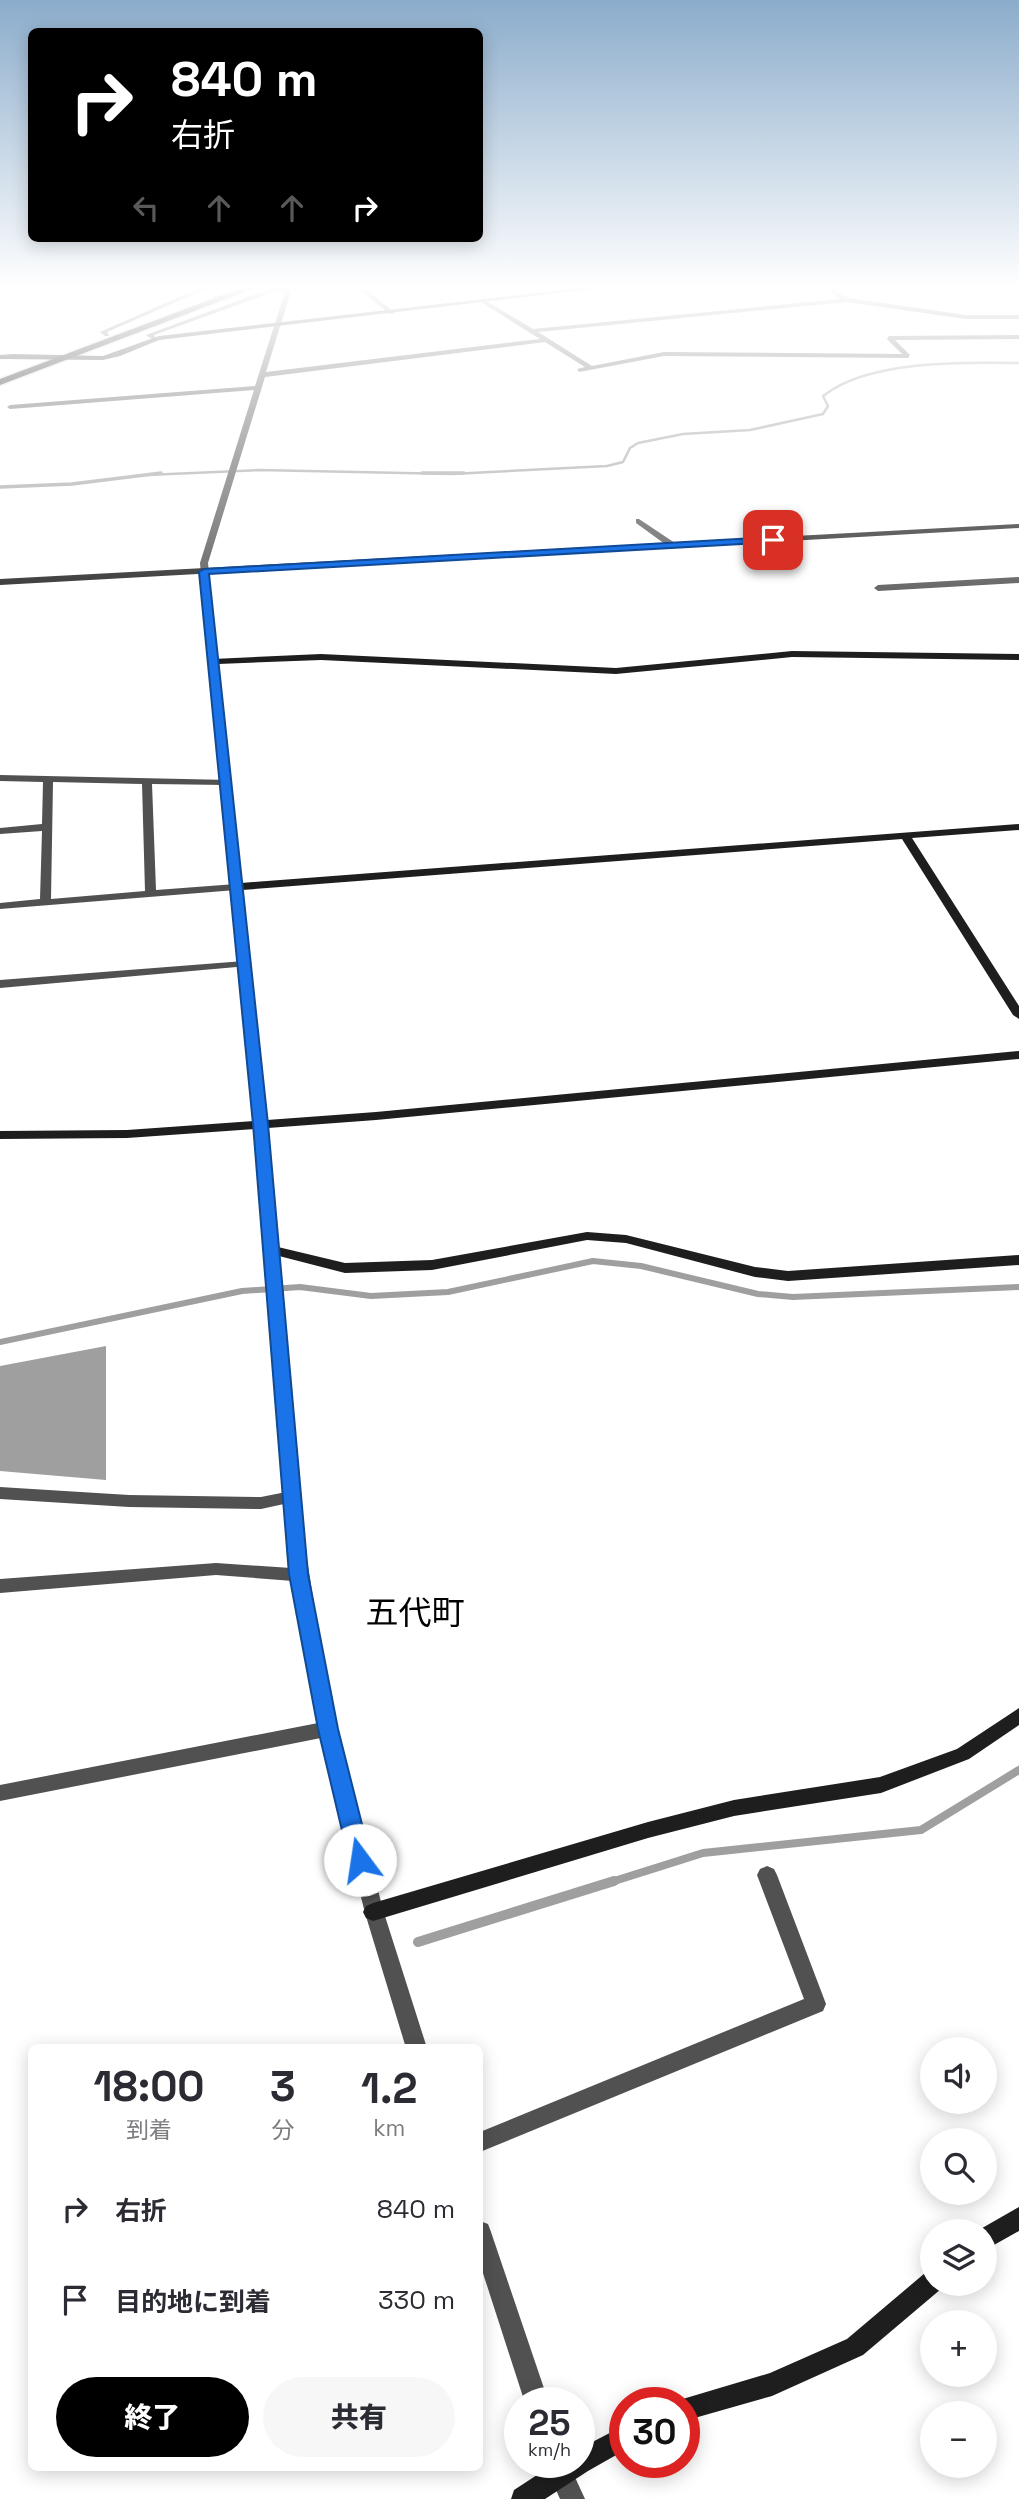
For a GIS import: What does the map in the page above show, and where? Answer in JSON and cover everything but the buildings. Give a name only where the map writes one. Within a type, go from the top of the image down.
[{"type":"street","points":[[10,407],[54,404]]},
{"type":"street","points":[[252,404],[216,519],[204,572],[261,1124],[291,1497],[299,1574],[328,1729],[373,1912],[416,2044]]},
{"type":"street","points":[[639,521],[672,545]]},
{"type":"street","points":[[0,582],[1019,526]]},
{"type":"street","points":[[878,588],[1019,580]]},
{"type":"street","points":[[213,662],[321,657],[616,671],[792,654],[1019,657]]},
{"type":"street","points":[[0,778],[226,782]]},
{"type":"street","points":[[45,902],[48,779]]},
{"type":"street","points":[[147,781],[151,894]]},
{"type":"street","points":[[0,831],[47,827]]},
{"type":"street","points":[[0,906],[1019,827]]},
{"type":"street","points":[[905,835],[1019,1016]]},
{"type":"street","points":[[0,984],[244,964]]},
{"type":"street","points":[[0,1135],[127,1134],[389,1115],[1019,1055]]},
{"type":"street","points":[[272,1250],[345,1268],[432,1265],[587,1236],[626,1239],[755,1272],[788,1276],[1019,1260]]},
{"type":"street","points":[[0,1493],[129,1501],[261,1503],[291,1497]]},
{"type":"street","points":[[0,1586],[216,1569],[299,1574]]},
{"type":"street","points":[[373,1912],[648,1830],[734,1808],[881,1785],[963,1754],[1019,1715]]},
{"type":"street","points":[[0,1793],[328,1729]]},
{"type":"street","points":[[483,2142],[816,2004],[767,1875]]},
{"type":"street","points":[[997,2232],[1019,2218]]},
{"type":"street","points":[[483,2241],[532,2387]]},
{"type":"street","points":[[700,2404],[772,2384],[855,2347],[920,2292]]},
{"type":"street","points":[[523,2499],[551,2478]]},
{"type":"street","points":[[571,2478],[573,2499]]},
{"type":"shaded area","points":[[106,1346],[106,1480],[0,1471],[0,1366]]},
{"type":"waterway","points":[[147,475],[259,470],[452,474],[607,466],[623,462],[630,448],[638,443],[683,434],[750,430],[823,414],[827,404]]},
{"type":"waterway","points":[[0,487],[72,484],[161,473]]},
{"type":"waterway","points":[[422,473],[464,473]]},
{"type":"waterway","points":[[0,1342],[242,1291],[300,1287],[371,1296],[448,1292],[593,1261],[641,1266],[758,1294],[793,1297],[1019,1287]]},
{"type":"waterway","points":[[608,1883],[703,1853],[921,1830],[1019,1770]]},
{"type":"waterway","points":[[418,1942],[614,1881]]},
{"type":"district","name":"五代町","points":[[415,1612]]},
{"type":"route","points":[[360,1860],[328,1729],[299,1574],[261,1124],[204,572],[773,540]]}]
